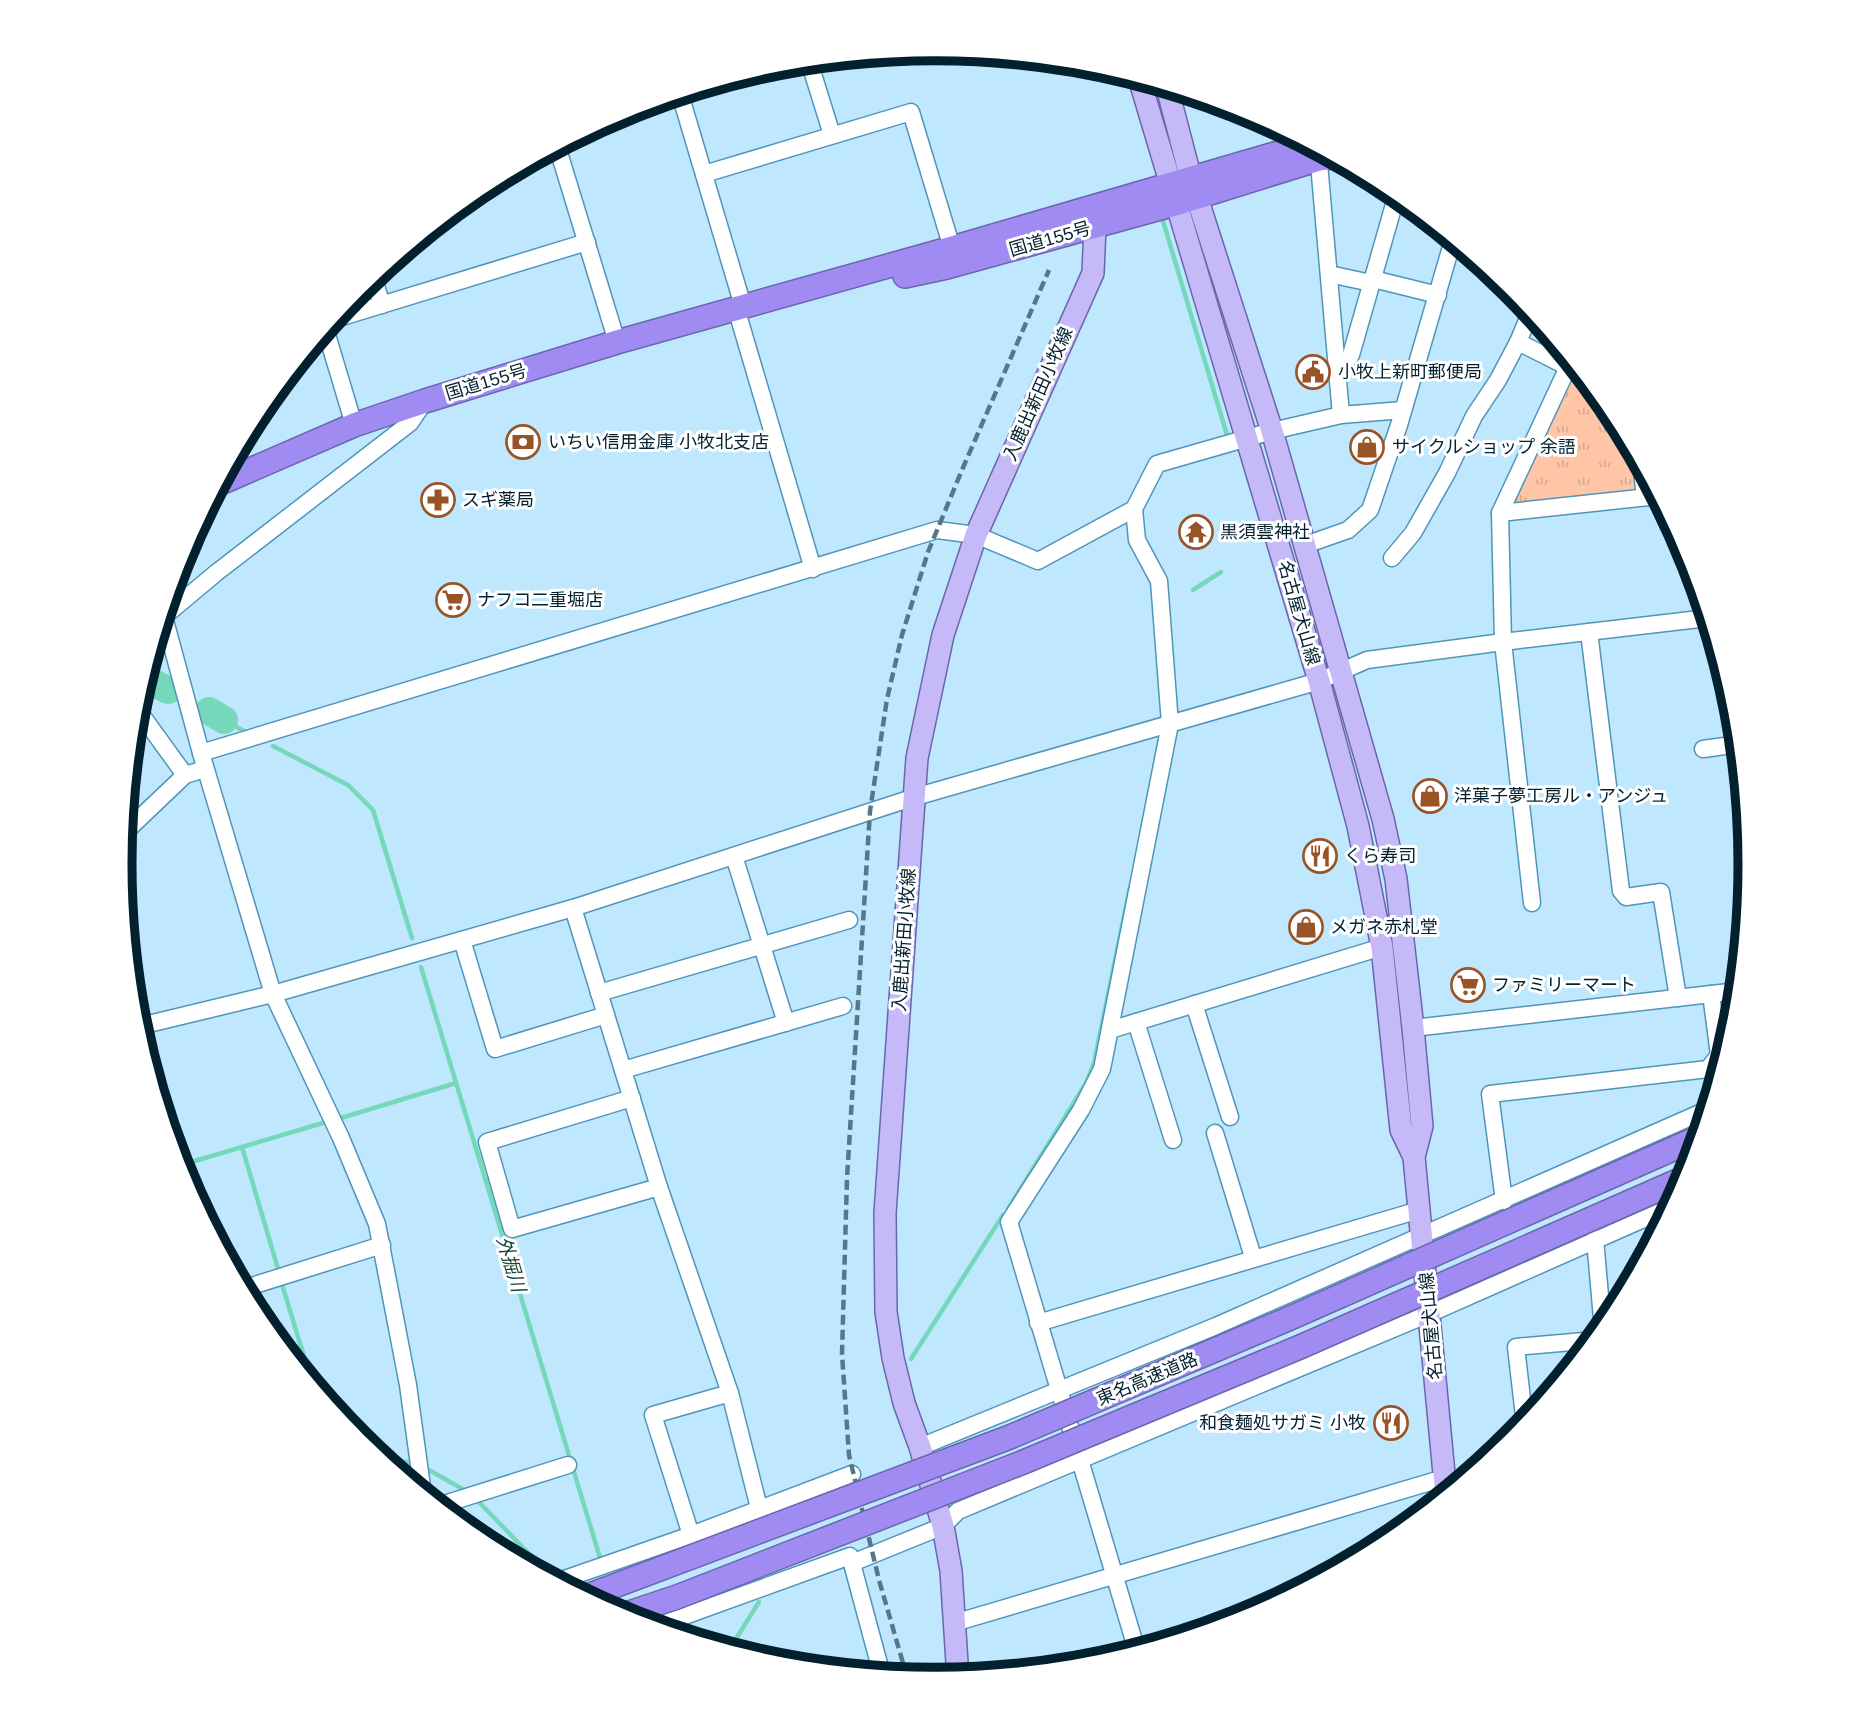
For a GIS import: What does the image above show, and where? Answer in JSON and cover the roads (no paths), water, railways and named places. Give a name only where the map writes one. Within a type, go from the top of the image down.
[{"type":"highway","name":"国道155号","points":[[231,478],[354,425],[617,342],[952,248],[1183,191],[1310,155]]},
{"type":"highway","name":"国道155号","points":[[747,305],[796,299],[935,270],[1095,226],[1183,191]]},
{"type":"highway","name":"東名高速道路","points":[[596,1592],[1010,1437],[1288,1319],[1688,1143]]},
{"type":"highway","name":"東名高速道路","points":[[637,1610],[1021,1463],[1300,1347],[1672,1184]]},
{"type":"main road","name":"名古屋犬山線","points":[[1143,89],[1272,431],[1383,820],[1396,879],[1422,1126],[1414,1157],[1445,1485]]},
{"type":"main road","name":"名古屋犬山線","points":[[1168,97],[1183,191],[1248,440],[1319,681],[1358,826],[1382,947],[1401,1130],[1414,1157]]},
{"type":"main road","name":"入鹿出新田小牧線","points":[[957,1667],[951,1571],[943,1526],[904,1403],[886,1312],[885,1213],[917,758],[943,635],[976,535],[1093,273],[1095,226]]},
{"type":"street","points":[[812,71],[832,135]]},
{"type":"street","points":[[683,102],[747,305],[813,569]]},
{"type":"street","points":[[704,174],[911,113],[952,248]]},
{"type":"street","points":[[555,157],[587,242],[617,342]]},
{"type":"street","points":[[1321,160],[1341,415]]},
{"type":"street","points":[[1338,373],[1351,355],[1394,206]]},
{"type":"street","points":[[350,314],[587,242]]},
{"type":"street","points":[[1305,545],[1348,530],[1370,510],[1451,249]]},
{"type":"street","points":[[1329,274],[1438,295]]},
{"type":"street","points":[[377,288],[382,305]]},
{"type":"street","points":[[1392,558],[1413,533],[1462,444],[1474,416],[1498,380],[1526,322]]},
{"type":"street","points":[[328,339],[354,425]]},
{"type":"street","points":[[1518,342],[1559,360]]},
{"type":"street","points":[[1532,904],[1503,642],[1500,513],[1569,372]]},
{"type":"street","points":[[173,608],[410,423],[425,401]]},
{"type":"street","points":[[1134,1642],[1009,1222],[1081,1110],[1102,1069],[1170,724],[1159,581],[1137,540],[1134,509],[1157,464],[1272,431],[1341,415],[1403,410]]},
{"type":"street","points":[[1500,513],[1648,496]]},
{"type":"street","points":[[201,752],[937,530],[976,535],[1038,561],[1134,509]]},
{"type":"street","points":[[148,1024],[273,994],[573,908],[915,797],[1319,681],[1367,660],[1700,619]]},
{"type":"street","points":[[167,630],[205,769],[273,994],[341,1138],[377,1224],[408,1385],[421,1482]]},
{"type":"street","points":[[1590,632],[1621,891],[1626,897],[1661,892],[1678,998]]},
{"type":"street","points":[[145,720],[185,775]]},
{"type":"street","points":[[1703,749],[1729,745]]},
{"type":"street","points":[[133,825],[185,775],[205,769]]},
{"type":"street","points":[[734,856],[786,1023]]},
{"type":"street","points":[[573,908],[659,1187],[730,1393],[759,1508]]},
{"type":"street","points":[[599,993],[849,920]]},
{"type":"street","points":[[462,940],[495,1049],[606,1015]]},
{"type":"street","points":[[1110,1030],[1382,947]]},
{"type":"street","points":[[1413,1028],[1727,993]]},
{"type":"street","points":[[1711,995],[1718,1044]]},
{"type":"street","points":[[1194,1004],[1230,1117]]},
{"type":"street","points":[[623,1070],[843,1006]]},
{"type":"street","points":[[1136,1022],[1173,1140]]},
{"type":"street","points":[[1504,1201],[1490,1094],[1708,1069],[1713,1062]]},
{"type":"street","points":[[632,1098],[487,1142],[512,1229],[659,1187]]},
{"type":"street","points":[[920,1447],[1216,1326],[1698,1115]]},
{"type":"street","points":[[1215,1133],[1253,1257]]},
{"type":"street","points":[[1038,1323],[1253,1257],[1419,1210]]},
{"type":"street","points":[[852,1563],[943,1526],[958,1511],[1430,1313],[1659,1212]]},
{"type":"street","points":[[1595,1239],[1602,1313]]},
{"type":"street","points":[[251,1286],[382,1245]]},
{"type":"street","points":[[1216,1326],[1246,1391]]},
{"type":"street","points":[[1523,1411],[1516,1347],[1581,1341]]},
{"type":"street","points":[[691,1535],[653,1415],[730,1393]]},
{"type":"street","points":[[447,1503],[568,1465]]},
{"type":"street","points":[[567,1578],[852,1474]]},
{"type":"street","points":[[954,1623],[1114,1575],[1442,1487]]},
{"type":"street","points":[[668,1622],[850,1556],[880,1666]]},
{"type":"waterway","points":[[1163,221],[1227,435]]},
{"type":"waterway","points":[[1193,590],[1221,572]]},
{"type":"waterway","name":"外掘川","points":[[153,683],[168,690]]},
{"type":"waterway","name":"外掘川","points":[[209,711],[224,720]]},
{"type":"waterway","name":"外掘川","points":[[224,720],[244,731]]},
{"type":"waterway","name":"外掘川","points":[[273,746],[348,785],[373,810],[412,938]]},
{"type":"waterway","points":[[1008,1209],[1086,1083],[1094,1063],[1130,887]]},
{"type":"waterway","name":"外掘川","points":[[421,967],[601,1561]]},
{"type":"waterway","points":[[341,1118],[456,1083]]},
{"type":"waterway","points":[[279,1272],[242,1147],[323,1123]]},
{"type":"waterway","points":[[189,1163],[242,1147]]},
{"type":"waterway","points":[[911,1359],[1003,1215]]},
{"type":"waterway","points":[[281,1281],[306,1363]]},
{"type":"waterway","points":[[398,1461],[407,1462]]},
{"type":"waterway","points":[[429,1470],[466,1491]]},
{"type":"waterway","points":[[475,1498],[537,1562]]},
{"type":"waterway","points":[[734,1642],[759,1602]]},
{"type":"railway","points":[[904,1667],[879,1580],[849,1455],[842,1354],[847,1178],[870,811],[887,699],[902,635],[928,552],[1049,270]]},
{"type":"place","name":"小牧上新町郵便局","points":[[1313,372]]},
{"type":"place","name":"いちい信用金庫 小牧北支店","points":[[523,442]]},
{"type":"place","name":"サイクルショップ 余語","points":[[1367,447]]},
{"type":"place","name":"スギ薬局","points":[[438,500]]},
{"type":"place","name":"黒須雲神社","points":[[1196,532]]},
{"type":"place","name":"ナフコ二重堀店","points":[[453,600]]},
{"type":"place","name":"洋菓子夢工房ル・アンジュ","points":[[1430,796]]},
{"type":"place","name":"くら寿司","points":[[1320,856]]},
{"type":"place","name":"メガネ赤札堂","points":[[1306,927]]},
{"type":"place","name":"ファミリーマート","points":[[1468,985]]},
{"type":"place","name":"和食麺処サガミ 小牧","points":[[1391,1423]]}]
